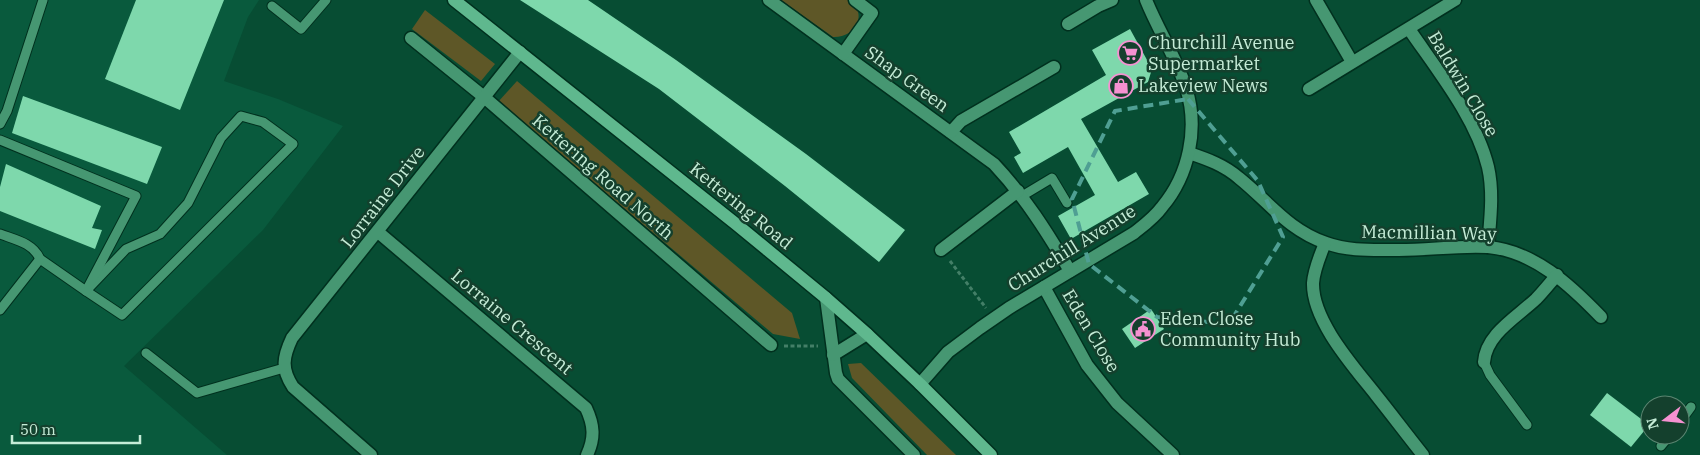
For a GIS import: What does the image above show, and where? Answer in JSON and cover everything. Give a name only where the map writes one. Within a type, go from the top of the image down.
[{"type":"main road","name":"Kettering Road","points":[[454,0],[826,298],[920,384],[991,455]]},
{"type":"street","name":"Shap Green","points":[[769,0],[994,164],[1020,193],[1036,215],[1070,271]]},
{"type":"street","name":"Shap Green","points":[[843,54],[872,13],[855,0]]},
{"type":"street","points":[[1068,24],[1096,3],[1112,0]]},
{"type":"street","name":"Churchill Avenue","points":[[920,384],[948,352],[994,319],[1070,271],[1134,234],[1162,207],[1174,189],[1182,174],[1189,153],[1192,131],[1191,109],[1187,89],[1180,71],[1146,0]]},
{"type":"street","points":[[1316,0],[1352,62]]},
{"type":"street","name":"Baldwin Close","points":[[1309,89],[1455,0]]},
{"type":"street","name":"Baldwin Close","points":[[1409,29],[1452,93],[1482,148],[1488,168],[1491,194],[1488,247]]},
{"type":"street","name":"Kettering Road North","points":[[411,38],[484,97],[771,345]]},
{"type":"street","name":"Lorraine Drive","points":[[284,368],[285,352],[292,338],[520,52]]},
{"type":"street","name":"Shap Green","points":[[951,132],[961,121],[1054,67]]},
{"type":"street","name":"Macmillian Way","points":[[1189,153],[1218,163],[1239,177],[1277,214],[1296,228],[1325,243],[1358,250],[1416,251],[1488,247],[1509,252],[1529,259],[1557,275],[1601,317]]},
{"type":"street","points":[[942,250],[1020,193]]},
{"type":"street","name":"Lorraine Crescent","points":[[378,232],[586,408],[592,420],[593,434],[592,444],[587,455]]},
{"type":"street","points":[[1325,243],[1315,270],[1313,284],[1318,306],[1325,322],[1343,354],[1423,455]]},
{"type":"street","points":[[1484,362],[1485,353],[1495,336],[1536,299],[1557,275]]},
{"type":"street","name":"Eden Close","points":[[1044,287],[1088,365],[1117,403],[1173,455]]},
{"type":"street","points":[[826,298],[836,373],[842,384],[914,455]]},
{"type":"street","points":[[834,358],[867,334]]},
{"type":"street","points":[[284,368],[287,379],[293,387],[371,455]]},
{"type":"lane","points":[[0,124],[7,111],[43,0]]},
{"type":"lane","points":[[272,6],[301,29],[326,0]]},
{"type":"lane","points":[[0,234],[26,243],[37,252],[40,259],[86,291],[122,315],[292,144],[264,122],[241,116],[221,138],[188,203],[160,234],[126,250],[86,291]]},
{"type":"lane","points":[[0,140],[136,196],[86,291]]},
{"type":"lane","points":[[1020,193],[1052,178],[1067,203]]},
{"type":"lane","points":[[0,310],[40,259]]},
{"type":"lane","points":[[146,353],[197,393],[284,368]]},
{"type":"lane","points":[[1484,362],[1490,375],[1527,425]]},
{"type":"path","points":[[942,250],[994,319]]},
{"type":"path","points":[[771,345],[820,346],[834,358]]},
{"type":"highlighted area","points":[[1188,99],[1258,181],[1283,237],[1229,324],[1157,317],[1089,264],[1072,199],[1115,111]]},
{"type":"shaded area","points":[[0,0],[259,0],[248,17],[224,81],[278,99],[343,126],[263,230],[124,366],[227,455],[0,455]]},
{"type":"shaded area","points":[[781,0],[849,0],[855,6],[859,18],[857,24],[848,34],[833,37]]},
{"type":"shaded area","points":[[425,10],[495,64],[481,81],[412,29]]},
{"type":"shaded area","points":[[517,81],[792,313],[800,339],[773,334],[498,102]]},
{"type":"shaded area","points":[[861,363],[956,455],[927,455],[852,378],[848,364]]},
{"type":"building","points":[[136,0],[224,0],[180,110],[105,79]]},
{"type":"building","points":[[520,0],[588,0],[676,60],[806,154],[905,230],[879,262],[785,186],[659,89]]},
{"type":"building","points":[[1130,29],[1152,69],[1148,82],[1081,119],[1118,182],[1136,172],[1149,194],[1071,239],[1058,216],[1095,195],[1068,147],[1023,173],[1014,157],[1021,153],[1009,132],[1106,75],[1092,50]]},
{"type":"building","points":[[23,96],[162,147],[147,184],[12,133]]},
{"type":"building","points":[[6,164],[101,206],[92,228],[102,230],[95,249],[0,211],[0,187]]},
{"type":"building","name":"Eden Close Community Hub","points":[[1151,309],[1164,329],[1135,348],[1122,329]]},
{"type":"building","points":[[1607,393],[1640,418],[1640,436],[1631,447],[1590,415]]},
{"type":"place","name":"Churchill Avenue Supermarket","points":[[1130,53]]},
{"type":"place","name":"Lakeview News","points":[[1121,86]]},
{"type":"place","name":"Eden Close Community Hub","points":[[1143,329]]}]
